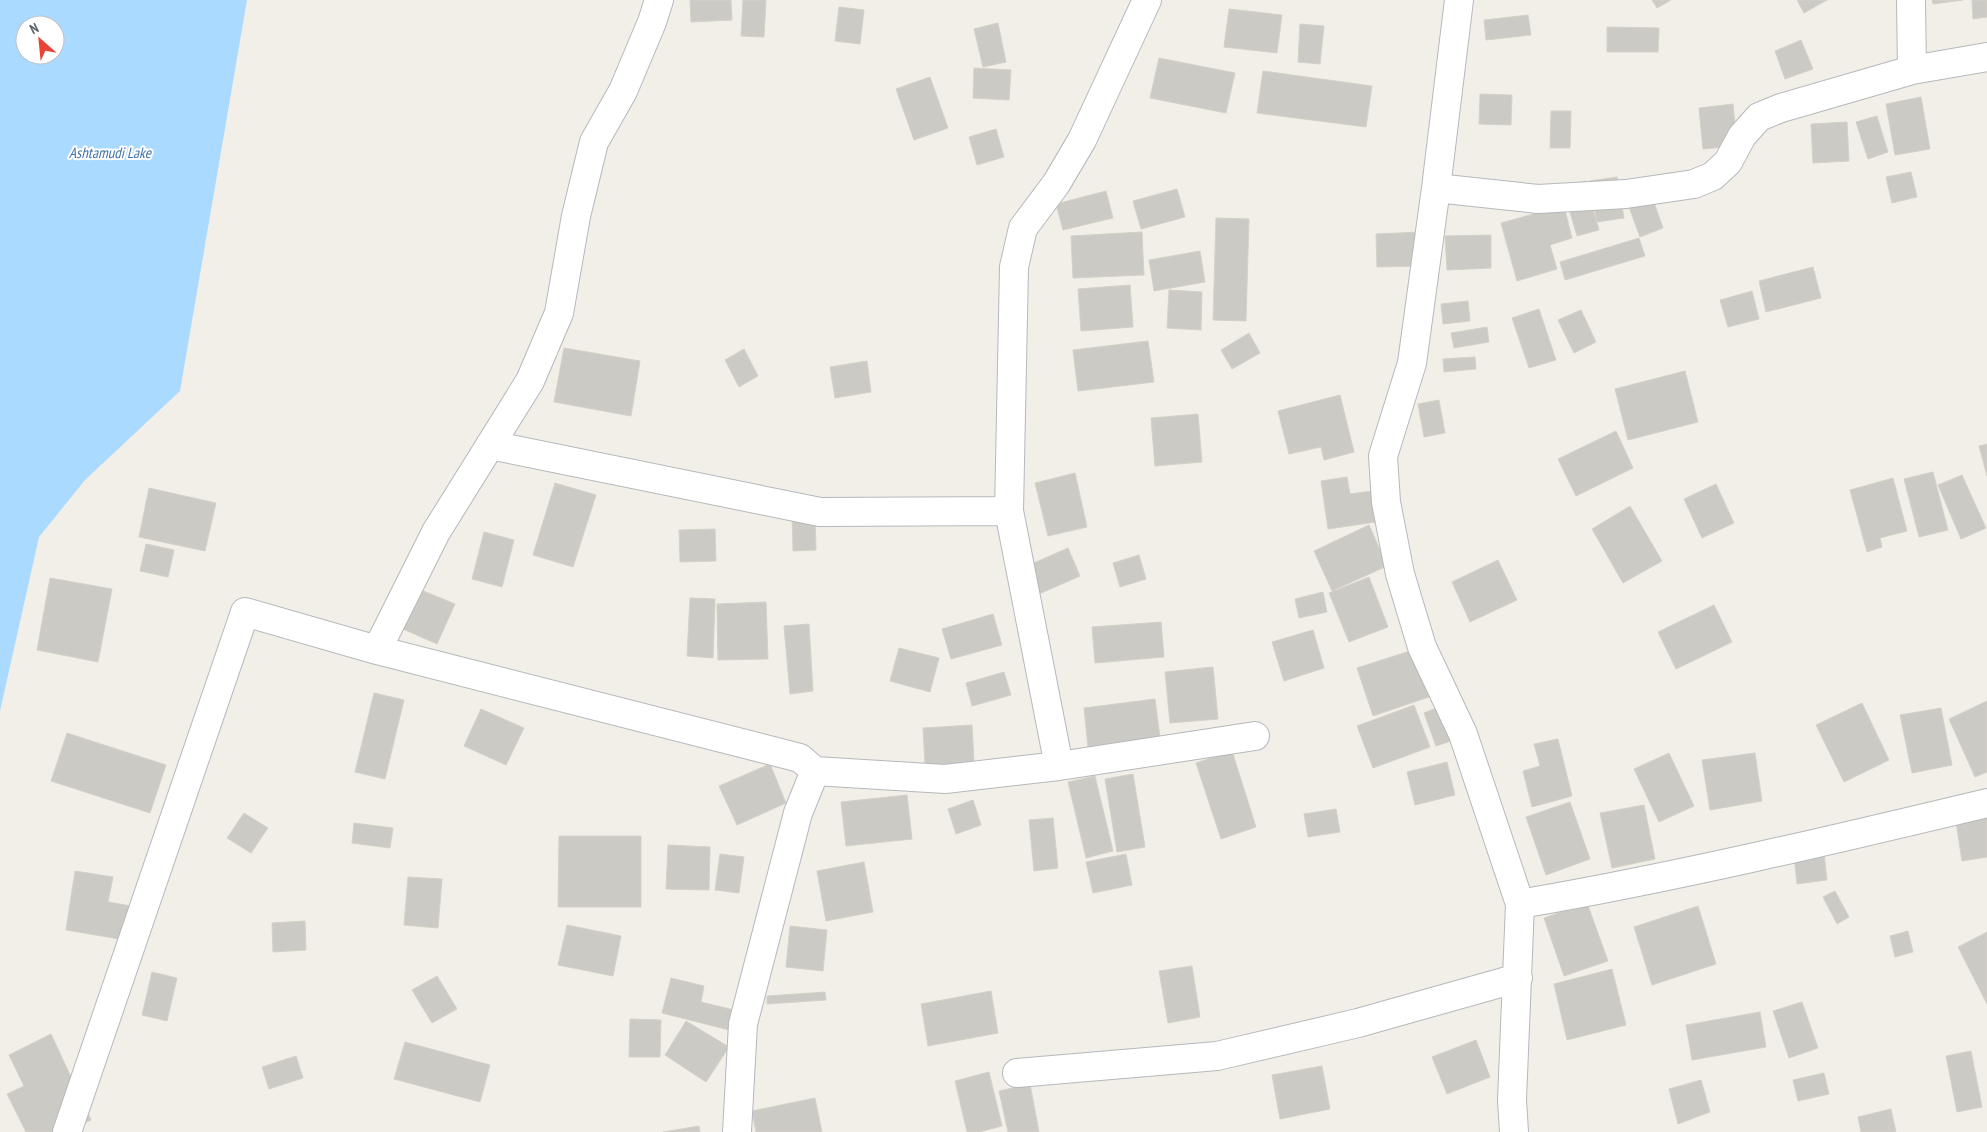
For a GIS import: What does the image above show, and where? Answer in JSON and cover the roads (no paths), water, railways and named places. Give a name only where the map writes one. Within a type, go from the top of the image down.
[{"type":"street","points":[[377,650],[436,532],[530,381],[559,313],[576,216],[594,142],[623,92],[652,22],[658,0]]},
{"type":"street","points":[[1059,766],[1009,511],[1014,267],[1023,228],[1056,184],[1082,140],[1147,0]]},
{"type":"street","points":[[1459,0],[1412,363],[1383,456],[1386,502],[1400,574],[1422,648],[1463,734],[1520,904],[1512,1100],[1514,1132]]},
{"type":"street","points":[[1911,0],[1912,70]]},
{"type":"street","points":[[1436,188],[1538,199],[1626,194],[1694,184],[1713,176],[1728,162],[1742,136],[1759,117],[1781,108],[1912,70],[1987,57]]},
{"type":"street","points":[[490,445],[820,512],[1009,511]]},
{"type":"street","points":[[67,1132],[245,612],[377,650],[800,758],[815,771],[945,779],[1059,766],[1255,736]]},
{"type":"street","points":[[737,1132],[743,1024],[798,813],[815,771]]},
{"type":"street","points":[[1520,904],[1609,889],[1987,803]]},
{"type":"street","points":[[1018,1073],[1216,1056],[1358,1022],[1518,978]]},
{"type":"water","name":"Ashtamudi Lake","points":[[0,0],[247,0],[180,391],[85,480],[39,537],[0,711]]}]
